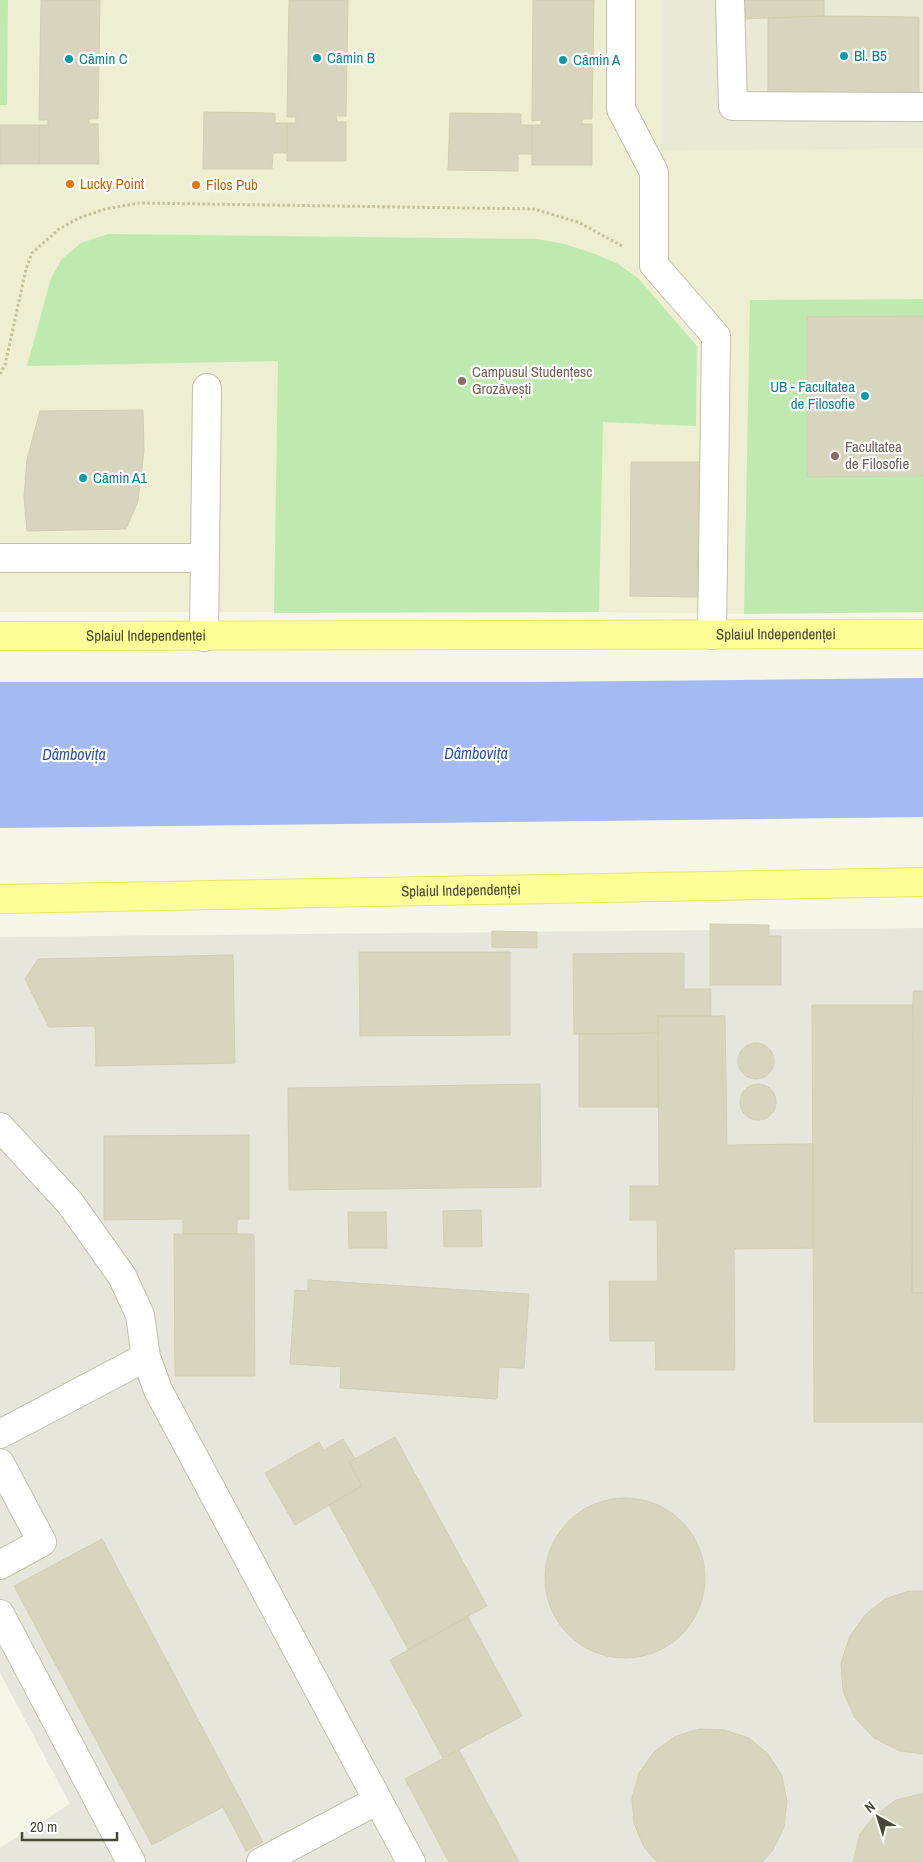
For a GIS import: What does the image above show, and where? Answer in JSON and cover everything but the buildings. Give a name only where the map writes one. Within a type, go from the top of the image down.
[{"type":"main road","name":"Splaiul Independenței","points":[[0,636],[923,634]]},
{"type":"main road","name":"Splaiul Independenței","points":[[0,899],[923,882]]},
{"type":"lane","points":[[621,0],[621,109],[654,172],[654,265],[716,336],[712,635]]},
{"type":"lane","points":[[730,0],[733,106],[923,107]]},
{"type":"lane","points":[[204,637],[207,388]]},
{"type":"lane","points":[[0,558],[205,558]]},
{"type":"lane","points":[[0,1127],[70,1203],[122,1276],[140,1315],[146,1357],[158,1390],[411,1862]]},
{"type":"lane","points":[[0,1434],[146,1357]]},
{"type":"lane","points":[[0,1463],[42,1542],[0,1565]]},
{"type":"lane","points":[[0,1614],[131,1862]]},
{"type":"lane","points":[[260,1862],[378,1800]]},
{"type":"path","points":[[0,374],[5,365],[26,269],[32,253],[59,228],[105,209],[139,203],[534,209],[578,222],[654,265]]},
{"type":"shaded area","name":"Campusul Studențesc Grozăvești","points":[[0,0],[661,0],[661,151],[923,148],[923,612],[744,614],[599,612],[0,612]]},
{"type":"shaded area","points":[[661,0],[923,0],[923,149],[661,151]]},
{"type":"shaded area","points":[[923,928],[923,1862],[0,1862],[0,1848],[70,1804],[0,1673],[0,937]]},
{"type":"green space","points":[[0,0],[8,0],[7,105],[0,105]]},
{"type":"green space","points":[[108,234],[537,239],[564,244],[595,254],[618,264],[638,278],[697,346],[696,426],[603,422],[599,612],[274,613],[278,361],[27,366],[51,278],[62,259],[81,243]]},
{"type":"green space","name":"Facultatea de Filosofie","points":[[923,299],[923,612],[744,614],[750,300]]},
{"type":"water","name":"Dâmbovița","points":[[923,678],[923,817],[0,828],[0,682],[532,682]]},
{"type":"place","name":"Bl. B5","points":[[844,56]]},
{"type":"place","name":"Cămin B","points":[[317,58]]},
{"type":"place","name":"Cămin C","points":[[69,59]]},
{"type":"place","name":"Cămin A","points":[[563,60]]},
{"type":"place","name":"Lucky Point","points":[[70,184]]},
{"type":"place","name":"Filos Pub","points":[[196,185]]},
{"type":"place","name":"Campusul Studențesc Grozăvești","points":[[462,381]]},
{"type":"place","name":"UB - Facultatea de Filosofie","points":[[865,396]]},
{"type":"place","name":"Facultatea de Filosofie","points":[[835,456]]},
{"type":"place","name":"Cămin A1","points":[[83,478]]}]
